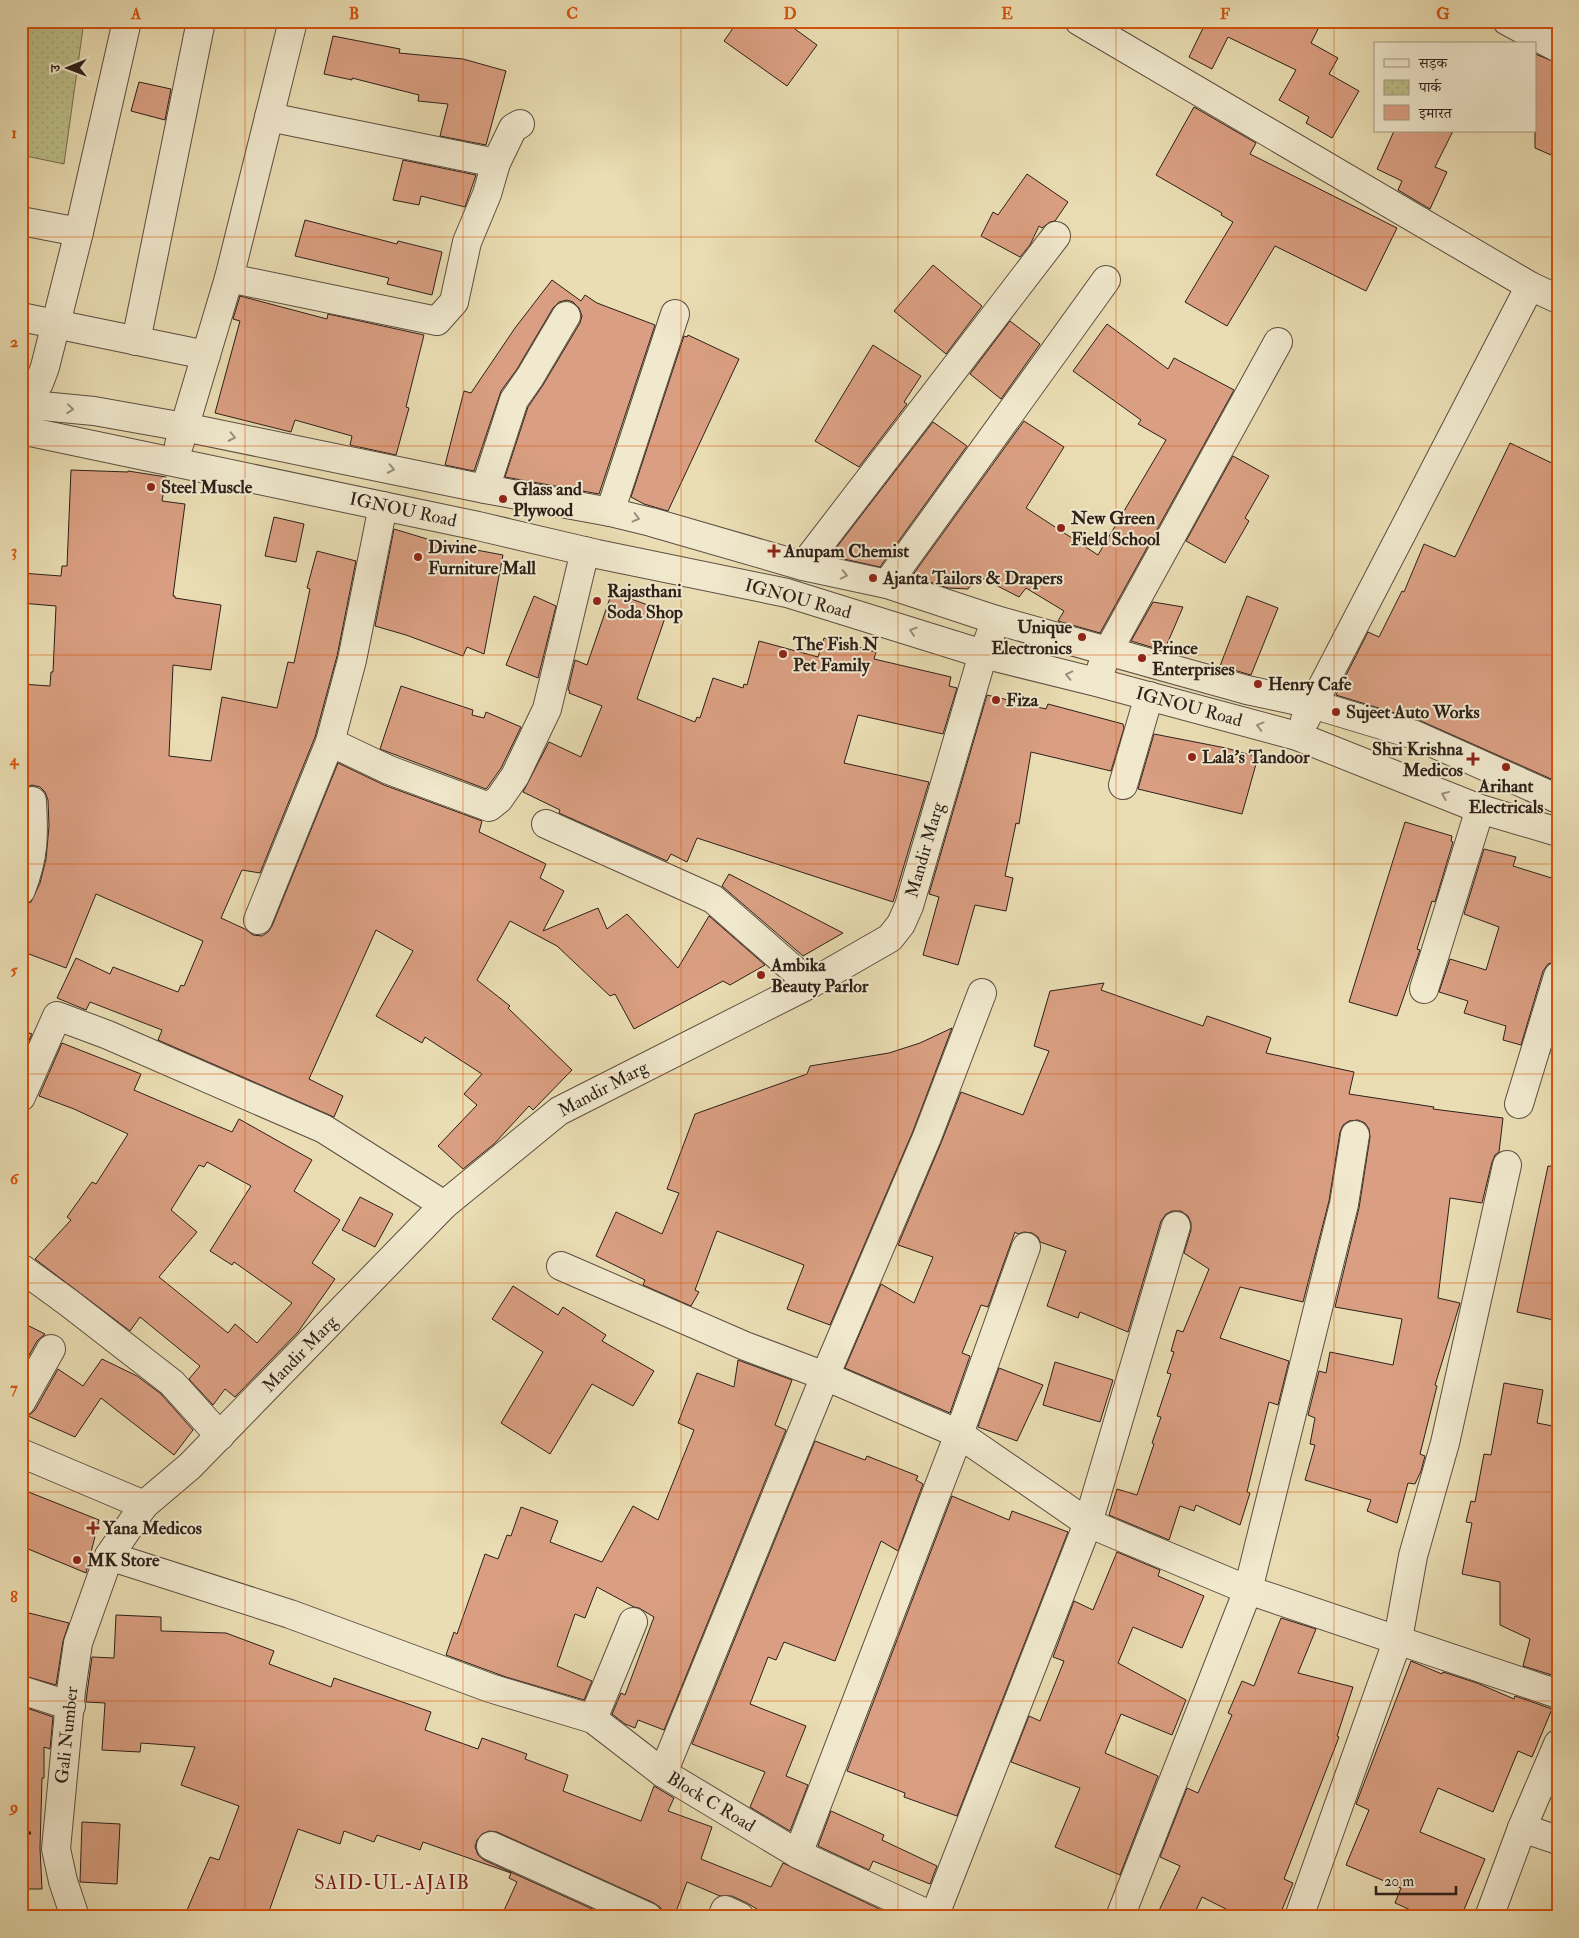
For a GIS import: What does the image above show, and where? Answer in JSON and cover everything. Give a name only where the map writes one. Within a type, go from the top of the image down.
[{"type":"street","points":[[21,386],[39,383],[45,367],[79,232],[127,21]]},
{"type":"street","points":[[136,341],[201,21]]},
{"type":"street","points":[[175,462],[229,278],[293,21]]},
{"type":"street","points":[[1079,21],[1530,286],[1558,299]]},
{"type":"street","points":[[1506,21],[1558,48]]},
{"type":"street","points":[[269,117],[496,163]]},
{"type":"street","points":[[229,278],[436,321],[454,302],[467,242],[487,194],[496,163],[513,128],[520,124]]},
{"type":"street","points":[[21,221],[79,232]]},
{"type":"street","points":[[803,566],[1056,236]]},
{"type":"street","points":[[887,584],[1106,280]]},
{"type":"street","points":[[1297,736],[1530,286]]},
{"type":"street","points":[[610,512],[674,314]]},
{"type":"street","points":[[485,489],[514,400],[566,316]]},
{"type":"street","points":[[21,318],[206,355]]},
{"type":"street","points":[[1096,682],[1108,652],[1278,342]]},
{"type":"street","name":"IGNOU Road","points":[[21,404],[94,411],[184,427],[485,489],[610,512],[803,566],[887,584],[996,620],[1247,690],[1312,704],[1415,735],[1558,798]]},
{"type":"street","name":"IGNOU Road","points":[[21,430],[478,526],[586,552],[787,593],[983,654],[1297,736],[1480,809],[1558,832]]},
{"type":"street","points":[[258,920],[330,742],[352,660],[383,506]]},
{"type":"street","points":[[330,742],[389,770],[489,807],[499,799],[515,776],[547,708],[586,552]]},
{"type":"street","name":"Mandir Marg","points":[[108,1556],[144,1505],[190,1466],[220,1436],[444,1205],[559,1111],[810,984],[890,938],[901,924],[909,906],[983,654],[996,620]]},
{"type":"street","points":[[1123,785],[1149,696]]},
{"type":"street","points":[[1409,780],[1431,742]]},
{"type":"street","points":[[21,890],[32,853],[34,835],[32,801]]},
{"type":"street","points":[[1424,989],[1480,809]]},
{"type":"street","points":[[546,824],[713,899],[810,984]]},
{"type":"street","points":[[1519,1104],[1558,976]]},
{"type":"street","points":[[663,1773],[926,1137],[982,993]]},
{"type":"street","points":[[21,1097],[57,1016],[108,1035],[324,1129],[444,1205]]},
{"type":"street","points":[[1120,1917],[1248,1590],[1344,1204],[1355,1135]]},
{"type":"street","points":[[1299,1917],[1398,1639],[1413,1556],[1445,1443],[1507,1165]]},
{"type":"street","points":[[934,1917],[1088,1523],[1176,1226]]},
{"type":"street","points":[[798,1854],[959,1434],[1026,1247]]},
{"type":"street","points":[[561,1266],[745,1346],[826,1376],[959,1434],[1088,1523],[1248,1590],[1558,1694]]},
{"type":"street","points":[[21,1268],[172,1383],[220,1436]]},
{"type":"street","points":[[21,1402],[51,1349]]},
{"type":"street","points":[[21,1453],[144,1505]]},
{"type":"street","name":"Block C Road","points":[[108,1556],[290,1614],[490,1688],[593,1719],[663,1773],[798,1854],[934,1917]]},
{"type":"street","name":"Gali Number","points":[[75,1917],[63,1881],[56,1849],[71,1692],[78,1642],[108,1556]]},
{"type":"street","points":[[593,1719],[633,1622]]},
{"type":"street","points":[[21,1690],[71,1706]]},
{"type":"street","points":[[1489,1917],[1522,1828],[1558,1744]]},
{"type":"street","points":[[1522,1828],[1558,1840]]},
{"type":"street","points":[[491,1846],[648,1917]]},
{"type":"street","points":[[722,1917],[725,1910],[740,1917]]},
{"type":"green space","points":[[21,21],[84,21],[64,164],[21,155]]},
{"type":"building","points":[[738,21],[784,21],[817,45],[787,86],[724,41]]},
{"type":"building","points":[[1195,21],[1322,21],[1311,43],[1338,58],[1329,74],[1359,91],[1332,138],[1306,123],[1309,117],[1279,100],[1296,70],[1228,37],[1212,69],[1189,57],[1204,26]]},
{"type":"building","points":[[333,36],[400,49],[399,53],[463,59],[506,71],[486,145],[440,136],[448,104],[418,101],[419,95],[352,78],[352,80],[324,74]]},
{"type":"building","points":[[1536,54],[1558,63],[1558,158],[1535,148]]},
{"type":"building","points":[[139,82],[171,89],[165,120],[131,111]]},
{"type":"building","points":[[1194,107],[1256,143],[1250,154],[1397,228],[1366,291],[1275,246],[1227,326],[1185,302],[1233,222],[1221,215],[1222,213],[1156,175]]},
{"type":"building","points":[[1394,132],[1452,132],[1435,167],[1447,172],[1430,209],[1398,190],[1402,181],[1377,169]]},
{"type":"building","points":[[403,160],[476,175],[465,207],[421,196],[419,205],[393,200]]},
{"type":"building","points":[[1027,174],[1068,202],[1055,221],[1042,228],[1039,226],[1030,245],[1020,257],[981,236],[993,212],[998,215]]},
{"type":"building","points":[[305,220],[397,244],[398,241],[442,252],[432,295],[387,284],[389,278],[295,256]]},
{"type":"building","points":[[933,265],[982,306],[946,354],[894,311]]},
{"type":"building","points":[[552,280],[581,301],[585,295],[597,303],[655,325],[599,494],[505,477],[528,407],[580,323],[582,316],[579,308],[573,302],[567,300],[559,302],[553,308],[517,369],[501,391],[474,471],[445,465],[464,391],[471,393],[515,328]]},
{"type":"building","points":[[240,296],[327,319],[328,314],[424,335],[406,407],[409,408],[396,455],[350,445],[352,436],[295,420],[291,432],[215,413],[240,321],[233,319]]},
{"type":"building","points":[[1010,321],[1040,344],[1001,399],[970,374]]},
{"type":"building","points":[[1107,324],[1168,369],[1174,358],[1234,390],[1100,633],[1058,621],[1064,611],[1026,588],[1019,597],[978,576],[968,589],[948,588],[912,576],[1024,421],[1064,447],[1026,508],[1098,555],[1166,440],[1138,424],[1141,420],[1073,371]]},
{"type":"building","points":[[688,335],[739,359],[668,511],[644,504],[631,497],[684,336],[687,337]]},
{"type":"building","points":[[873,345],[921,376],[904,402],[907,404],[859,467],[815,441]]},
{"type":"building","points":[[933,422],[967,446],[880,567],[830,556]]},
{"type":"building","points":[[1510,443],[1558,466],[1558,782],[1421,721],[1336,695],[1368,632],[1379,637],[1402,591],[1404,592],[1424,544],[1455,557]]},
{"type":"building","points":[[1233,456],[1269,476],[1245,518],[1249,521],[1225,563],[1186,541]]},
{"type":"building","points":[[71,470],[128,471],[166,477],[162,501],[185,504],[173,596],[175,598],[221,605],[211,670],[173,665],[169,756],[211,761],[222,697],[277,708],[288,662],[294,663],[310,589],[307,588],[317,551],[356,561],[337,656],[315,737],[260,873],[242,870],[221,918],[245,929],[253,935],[262,936],[268,932],[338,763],[384,785],[482,821],[479,832],[546,864],[540,878],[564,891],[543,931],[598,908],[607,929],[627,914],[678,968],[709,916],[765,965],[730,985],[723,981],[634,1029],[615,994],[610,996],[557,946],[510,921],[477,980],[510,1006],[508,1008],[572,1070],[533,1110],[529,1106],[494,1144],[463,1169],[438,1146],[477,1105],[464,1094],[482,1074],[425,1037],[422,1043],[376,1016],[413,951],[376,930],[309,1079],[343,1096],[334,1117],[158,1040],[162,1030],[90,1002],[86,1010],[57,998],[76,958],[110,974],[113,967],[178,992],[181,985],[184,986],[203,941],[96,894],[66,968],[21,951],[21,905],[31,902],[40,883],[46,859],[49,826],[48,800],[45,792],[40,787],[32,785],[21,790],[21,684],[50,686],[51,672],[53,672],[56,606],[21,603],[21,573],[61,576],[62,566],[67,566]]},
{"type":"building","points":[[274,517],[304,524],[296,562],[265,556]]},
{"type":"building","points":[[394,529],[470,552],[471,549],[503,555],[484,654],[467,647],[463,656],[375,626]]},
{"type":"building","points":[[612,592],[667,612],[637,699],[695,722],[697,717],[700,718],[713,678],[743,688],[744,684],[747,685],[759,641],[818,657],[824,638],[876,652],[874,659],[951,677],[949,686],[957,688],[943,734],[858,715],[844,763],[929,782],[893,902],[697,838],[687,862],[671,854],[667,861],[559,813],[560,810],[523,792],[549,742],[581,757],[602,706],[569,693],[570,691],[568,690],[575,660],[587,665]]},
{"type":"building","points":[[534,596],[556,606],[538,678],[506,665]]},
{"type":"building","points":[[1247,596],[1278,608],[1251,675],[1220,666]]},
{"type":"building","points":[[1153,602],[1183,607],[1164,651],[1131,641]]},
{"type":"building","points":[[401,686],[473,710],[472,715],[484,718],[486,712],[521,727],[501,768],[486,789],[380,749]]},
{"type":"building","points":[[987,695],[1046,709],[1048,704],[1123,724],[1124,728],[1111,771],[1031,752],[1019,824],[1016,823],[1005,876],[1013,878],[1006,911],[975,905],[958,965],[923,955],[939,897],[929,894]]},
{"type":"building","points":[[1154,734],[1226,748],[1258,757],[1242,814],[1138,789]]},
{"type":"building","points":[[1405,822],[1452,836],[1451,841],[1453,842],[1435,902],[1432,901],[1417,949],[1420,950],[1397,1016],[1349,1002]]},
{"type":"building","points":[[1484,849],[1516,857],[1513,866],[1558,880],[1558,961],[1548,964],[1543,971],[1521,1045],[1503,1040],[1506,1026],[1464,1013],[1468,1001],[1439,992],[1450,959],[1486,970],[1499,927],[1464,914]]},
{"type":"building","points":[[729,874],[843,933],[803,956],[722,886]]},
{"type":"building","points":[[1104,983],[1101,990],[1203,1026],[1207,1016],[1271,1038],[1266,1053],[1354,1072],[1349,1094],[1434,1107],[1433,1109],[1503,1118],[1499,1152],[1495,1155],[1492,1162],[1482,1203],[1450,1198],[1438,1298],[1460,1303],[1435,1385],[1437,1386],[1420,1454],[1425,1456],[1421,1471],[1415,1484],[1408,1483],[1397,1523],[1367,1511],[1371,1500],[1305,1480],[1315,1445],[1310,1444],[1315,1418],[1308,1415],[1319,1371],[1326,1373],[1330,1352],[1393,1365],[1402,1319],[1335,1307],[1359,1208],[1370,1137],[1369,1129],[1365,1123],[1358,1120],[1349,1121],[1343,1125],[1340,1132],[1329,1201],[1303,1302],[1240,1287],[1220,1338],[1289,1361],[1278,1405],[1269,1402],[1247,1492],[1250,1493],[1240,1525],[1196,1505],[1194,1511],[1180,1506],[1169,1540],[1109,1515],[1117,1489],[1137,1495],[1161,1417],[1157,1416],[1171,1374],[1167,1373],[1174,1352],[1171,1351],[1177,1330],[1183,1332],[1209,1269],[1184,1253],[1191,1230],[1191,1223],[1188,1216],[1181,1211],[1172,1211],[1166,1214],[1161,1221],[1128,1332],[1080,1312],[1078,1318],[1047,1306],[1066,1251],[1040,1242],[1038,1237],[1032,1233],[1024,1232],[1018,1234],[1015,1232],[988,1307],[981,1305],[962,1353],[970,1356],[950,1413],[845,1368],[881,1284],[914,1303],[933,1257],[898,1245],[961,1092],[1023,1115],[1049,1051],[1034,1046],[1050,991]]},
{"type":"building","points":[[952,1028],[913,1131],[830,1325],[787,1309],[804,1265],[717,1231],[695,1290],[699,1292],[691,1306],[643,1285],[645,1280],[596,1256],[616,1212],[662,1234],[679,1193],[667,1189],[695,1114],[807,1074],[810,1066],[889,1053],[920,1043]]},
{"type":"building","points":[[21,1030],[32,1034],[21,1058]]},
{"type":"building","points":[[1558,1030],[1558,1056],[1551,1054]]},
{"type":"building","points":[[62,1043],[141,1074],[134,1090],[232,1132],[239,1119],[312,1160],[294,1191],[340,1220],[312,1263],[335,1279],[298,1332],[235,1397],[225,1389],[213,1405],[189,1379],[200,1366],[140,1317],[130,1331],[35,1259],[71,1220],[67,1217],[92,1182],[96,1184],[128,1134],[74,1109],[39,1096]],"holes":[[[207,1162],[251,1186],[210,1251],[232,1265],[234,1262],[292,1303],[257,1343],[235,1324],[228,1333],[159,1277],[197,1232],[171,1210],[199,1165],[204,1167]]]},
{"type":"building","points":[[1548,1166],[1558,1167],[1558,1321],[1517,1312]]},
{"type":"building","points":[[360,1197],[393,1214],[375,1247],[342,1230]]},
{"type":"building","points":[[513,1286],[558,1315],[563,1307],[606,1335],[602,1341],[654,1371],[633,1406],[592,1384],[550,1454],[501,1423],[543,1352],[492,1319]]},
{"type":"building","points":[[21,1322],[45,1334],[37,1341],[21,1370]]},
{"type":"building","points":[[102,1359],[137,1376],[161,1394],[193,1430],[174,1455],[101,1398],[75,1437],[28,1416],[35,1410],[58,1369],[83,1386]]},
{"type":"building","points":[[738,1360],[792,1380],[775,1425],[786,1430],[664,1730],[638,1720],[635,1728],[625,1724],[612,1714],[621,1693],[625,1695],[654,1617],[597,1587],[585,1618],[575,1614],[557,1666],[592,1681],[584,1700],[506,1677],[446,1655],[454,1632],[457,1634],[485,1554],[498,1559],[507,1535],[511,1536],[521,1507],[558,1521],[550,1542],[602,1562],[633,1506],[658,1520],[694,1430],[678,1423],[697,1373],[734,1387]]},
{"type":"building","points":[[1055,1362],[1113,1380],[1100,1422],[1043,1405]]},
{"type":"building","points":[[999,1368],[1043,1385],[1017,1441],[978,1427]]},
{"type":"building","points":[[1504,1383],[1543,1390],[1537,1423],[1558,1427],[1558,1677],[1523,1666],[1530,1639],[1500,1625],[1500,1582],[1462,1574],[1472,1523],[1466,1522],[1471,1501],[1475,1502],[1484,1454],[1491,1455]]},
{"type":"building","points":[[815,1441],[865,1460],[867,1456],[918,1476],[916,1480],[923,1484],[898,1551],[881,1541],[835,1661],[784,1642],[776,1660],[768,1657],[750,1704],[806,1726],[786,1776],[808,1785],[790,1831],[750,1807],[765,1772],[692,1744]]},
{"type":"building","points":[[21,1489],[99,1520],[86,1573],[21,1546]]},
{"type":"building","points":[[952,1496],[1009,1520],[1012,1511],[1068,1532],[957,1816],[904,1797],[905,1793],[847,1771]]},
{"type":"building","points":[[1117,1552],[1160,1570],[1158,1576],[1204,1596],[1182,1648],[1133,1627],[1118,1663],[1186,1700],[1172,1735],[1121,1714],[1105,1753],[1158,1776],[1120,1875],[1055,1847],[1080,1788],[1011,1762],[1029,1716],[1040,1721],[1064,1661],[1053,1657],[1074,1601],[1093,1610]]},
{"type":"building","points":[[21,1611],[69,1623],[63,1641],[56,1685],[21,1675]]},
{"type":"building","points":[[116,1615],[161,1617],[161,1631],[226,1633],[274,1651],[269,1664],[331,1687],[334,1678],[431,1712],[425,1730],[478,1749],[482,1738],[527,1754],[525,1759],[568,1775],[563,1791],[641,1821],[654,1786],[674,1798],[668,1811],[712,1827],[701,1859],[771,1887],[783,1863],[896,1917],[757,1917],[760,1911],[747,1903],[732,1896],[720,1896],[687,1882],[674,1917],[663,1917],[661,1908],[654,1903],[497,1832],[489,1831],[482,1834],[477,1840],[475,1847],[478,1855],[484,1860],[610,1917],[501,1917],[517,1882],[509,1878],[511,1873],[423,1842],[420,1850],[377,1835],[374,1842],[344,1831],[340,1844],[298,1829],[267,1917],[184,1917],[210,1857],[219,1860],[239,1806],[181,1785],[195,1747],[141,1743],[140,1752],[102,1750],[105,1703],[86,1702],[92,1657],[114,1658]]},
{"type":"building","points":[[1281,1618],[1316,1629],[1298,1673],[1353,1687],[1337,1736],[1339,1737],[1284,1879],[1293,1883],[1279,1917],[1242,1917],[1202,1897],[1193,1917],[1156,1917],[1180,1866],[1160,1857],[1187,1788],[1198,1793],[1232,1715],[1228,1713],[1242,1681],[1254,1686]]},
{"type":"building","points":[[1411,1661],[1442,1674],[1443,1672],[1477,1683],[1514,1699],[1515,1696],[1552,1709],[1532,1757],[1518,1751],[1493,1812],[1438,1788],[1420,1832],[1485,1859],[1461,1917],[1426,1917],[1395,1903],[1401,1888],[1346,1865],[1369,1810],[1356,1804]]},
{"type":"building","points":[[21,1706],[53,1717],[50,1749],[44,1747],[44,1778],[42,1778],[40,1848],[42,1889],[21,1889]]},
{"type":"building","points":[[831,1811],[884,1835],[882,1840],[937,1866],[930,1884],[873,1861],[869,1870],[818,1846]]},
{"type":"building","points":[[82,1822],[120,1824],[117,1884],[80,1882]]},
{"type":"place","name":"Steel Muscle","points":[[151,487]]},
{"type":"place","name":"Glass and Plywood","points":[[503,499]]},
{"type":"place","name":"New Green Field School","points":[[1061,528]]},
{"type":"place","name":"Anupam Chemist","points":[[774,551]]},
{"type":"place","name":"Divine Furniture Mall","points":[[418,557]]},
{"type":"place","name":"Ajanta Tailors & Drapers","points":[[873,578]]},
{"type":"place","name":"Rajasthani Soda Shop","points":[[597,601]]},
{"type":"place","name":"Unique Electronics","points":[[1082,637]]},
{"type":"place","name":"The Fish N Pet Family","points":[[783,654]]},
{"type":"place","name":"Prince Enterprises","points":[[1142,658]]},
{"type":"place","name":"Henry Cafe","points":[[1258,684]]},
{"type":"place","name":"Fiza","points":[[996,700]]},
{"type":"place","name":"Sujeet Auto Works","points":[[1336,712]]},
{"type":"place","name":"Lala's Tandoor","points":[[1192,757]]},
{"type":"place","name":"Shri Krishna Medicos","points":[[1473,759]]},
{"type":"place","name":"Arihant Electricals","points":[[1506,767]]},
{"type":"place","name":"Ambika Beauty Parlor","points":[[761,975]]},
{"type":"place","name":"Yana Medicos","points":[[93,1528]]},
{"type":"place","name":"MK Store","points":[[77,1560]]},
{"type":"district","name":"SAID-UL-AJAIB","points":[[392,1883]]}]
